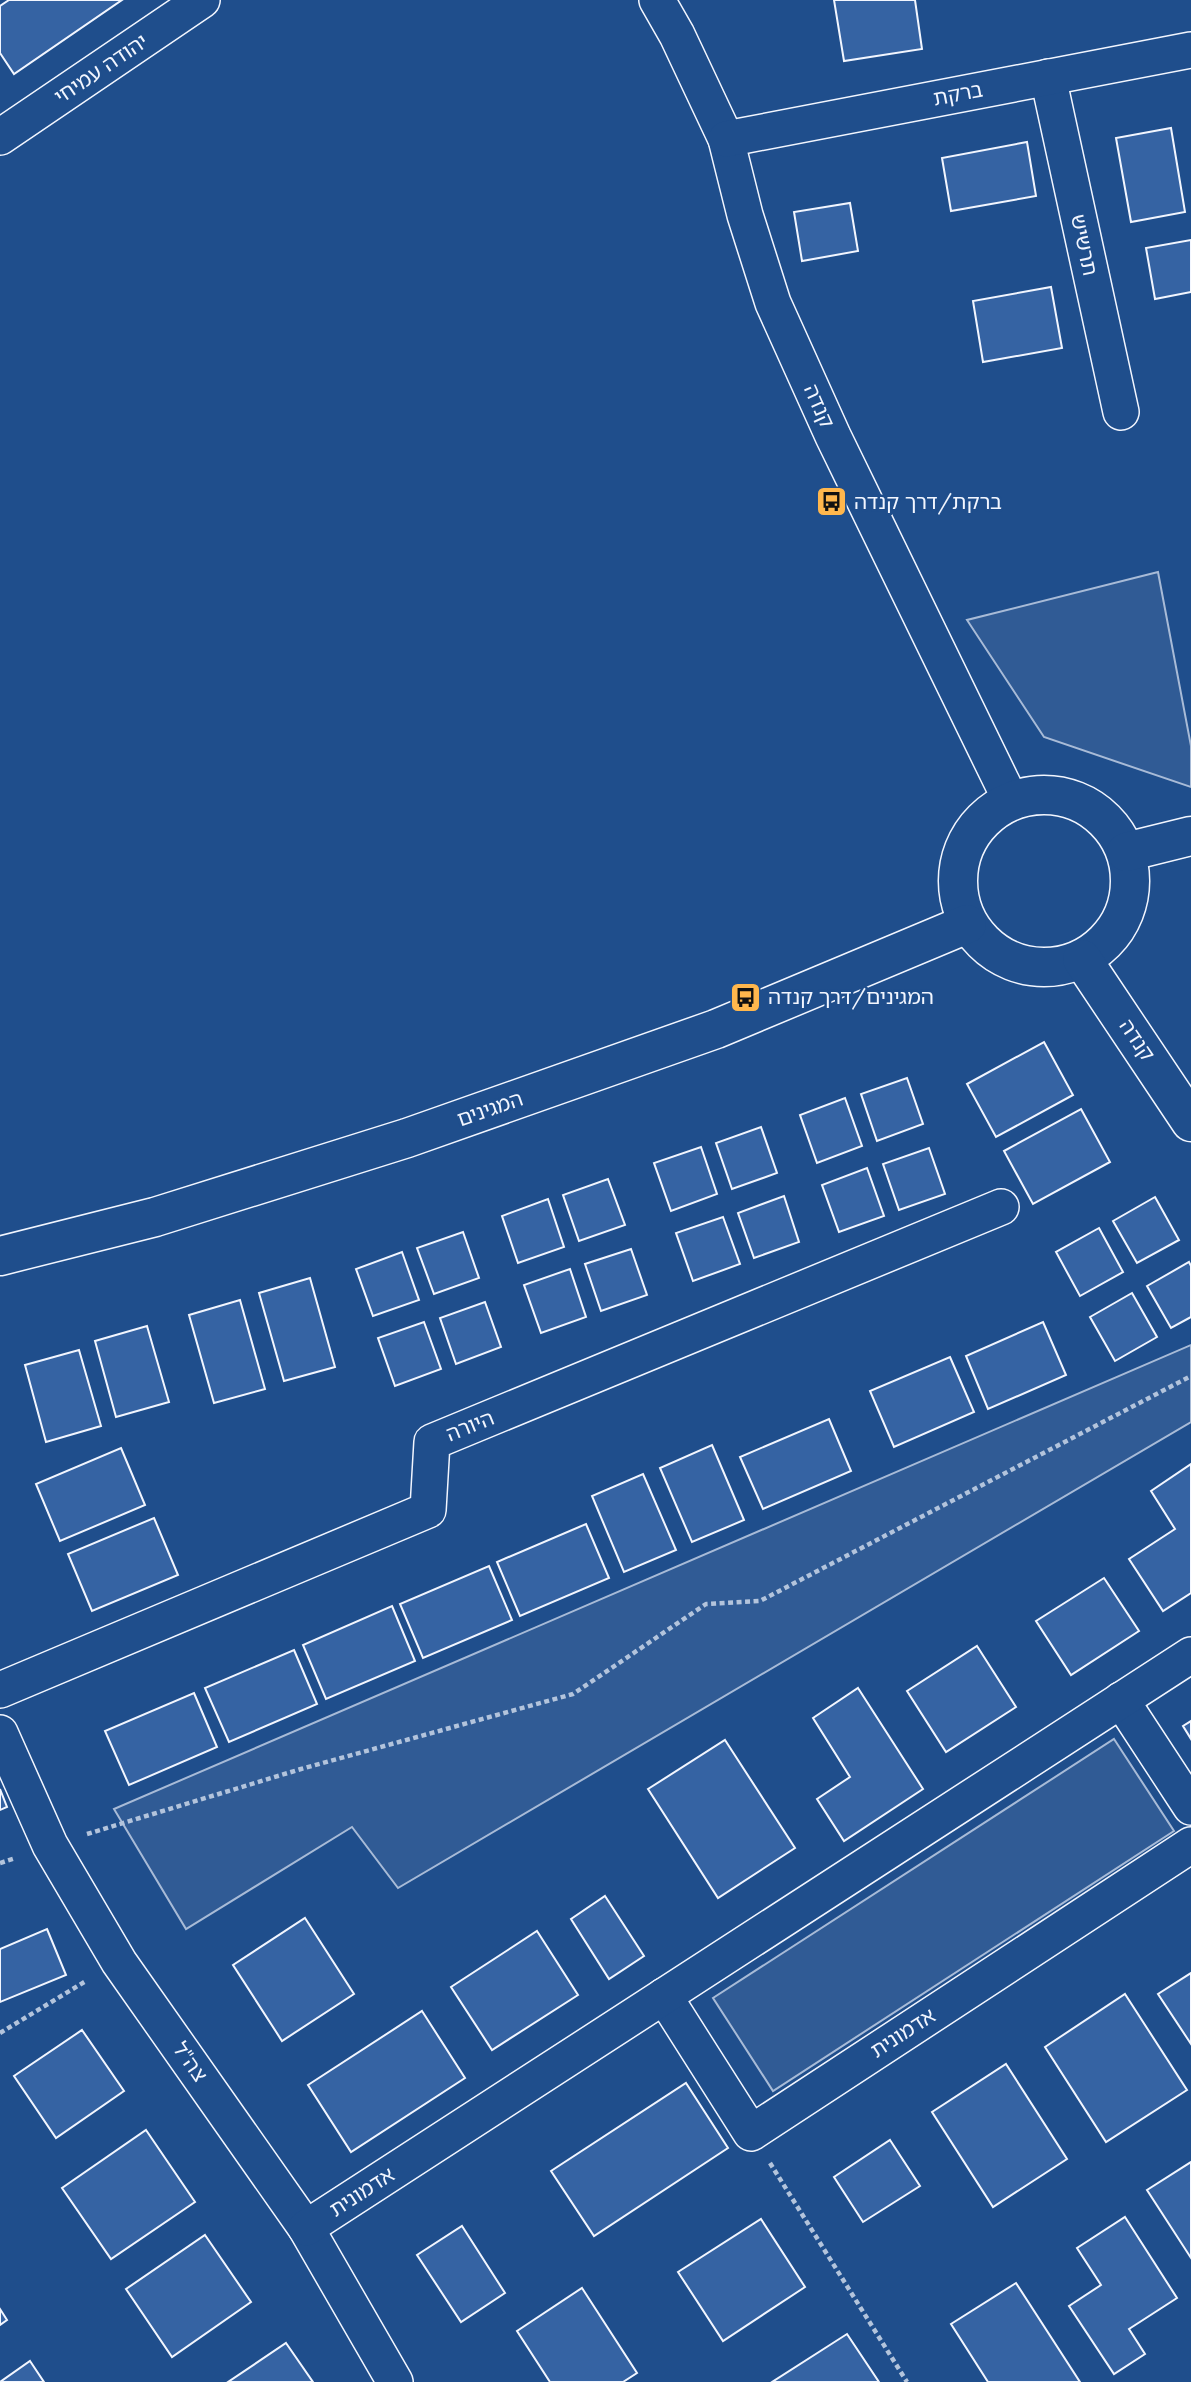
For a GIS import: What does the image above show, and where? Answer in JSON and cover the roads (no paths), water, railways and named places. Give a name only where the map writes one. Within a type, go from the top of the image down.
[{"type":"street","name":"יהודה עמיחי","points":[[0,137],[202,0]]},
{"type":"street","name":"קנדה","points":[[657,0],[677,35],[726,139],[745,215],[773,303],[833,436],[1011,801]]},
{"type":"street","name":"ברקת","points":[[726,139],[1191,50]]},
{"type":"street","name":"תרשיש","points":[[1048,77],[1121,412]]},
{"type":"street","points":[[1038,794],[1066,797],[1092,809],[1112,827],[1126,852],[1131,877],[1128,902],[1119,925],[1103,945],[1082,959],[1057,968],[1030,967],[1005,960],[983,944],[967,924],[958,896],[958,866],[968,839],[986,816],[1011,801],[1038,794]]},
{"type":"street","points":[[1126,852],[1191,836]]},
{"type":"street","name":"המגינים","points":[[0,1256],[155,1217],[407,1138],[716,1029],[967,924]]},
{"type":"street","name":"קנדה","points":[[1082,959],[1191,1122]]},
{"type":"street","name":"היורה","points":[[0,1690],[428,1510],[432,1442],[1001,1207]]},
{"type":"street","name":"אדמונית","points":[[306,2228],[1191,1655]]},
{"type":"street","points":[[1121,1700],[1191,1807]]},
{"type":"street","name":"צה\"ל","points":[[0,1733],[50,1845],[119,1962],[306,2228],[395,2382]]},
{"type":"street","name":"אדמונית","points":[[664,1996],[751,2133],[1191,1845]]},
{"type":"place","name":"ברקת/דרך קנדה","points":[[831,502]]},
{"type":"place","name":"המגינים/דרך קנדה","points":[[745,997]]}]
